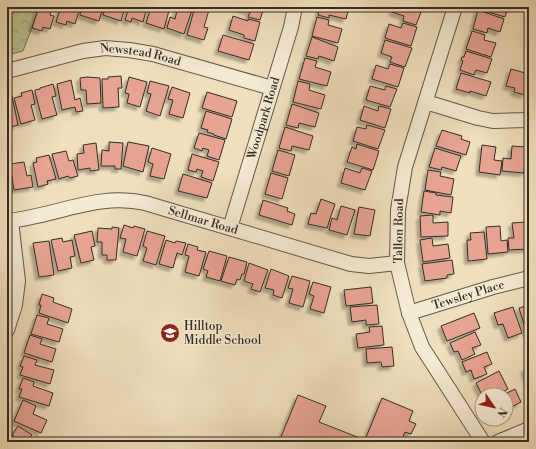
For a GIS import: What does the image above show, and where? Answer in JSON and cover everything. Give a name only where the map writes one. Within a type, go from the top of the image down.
[{"type":"street","name":"Woodpark Road","points":[[230,228],[295,7]]},
{"type":"street","name":"Tallon Road","points":[[455,7],[405,167],[400,190],[398,210],[397,263],[409,313],[422,347],[483,442]]},
{"type":"street","name":"Newstead Road","points":[[7,71],[83,50],[105,48],[153,54],[272,88]]},
{"type":"street","points":[[426,102],[478,118],[493,121],[529,120]]},
{"type":"street","name":"Sellmar Road","points":[[9,221],[100,201],[126,199],[145,203],[351,264],[369,266],[397,263]]},
{"type":"street","points":[[7,330],[15,305],[18,281],[9,221]]},
{"type":"street","name":"Tewsley Place","points":[[409,313],[493,287],[529,278]]},
{"type":"street","points":[[498,442],[529,429]]},
{"type":"green space","points":[[7,7],[40,7],[23,51],[7,55]]},
{"type":"building","points":[[39,7],[52,7],[50,15],[54,16],[50,29],[43,27],[42,31],[32,28]]},
{"type":"building","points":[[61,7],[75,7],[74,9],[79,11],[75,24],[67,21],[66,25],[56,22]]},
{"type":"building","points":[[82,7],[103,7],[99,21],[80,15]]},
{"type":"building","points":[[105,7],[125,7],[121,21],[103,15]]},
{"type":"building","points":[[129,7],[147,7],[143,22],[132,18],[131,22],[125,20]]},
{"type":"building","points":[[151,7],[170,7],[164,29],[146,23]]},
{"type":"building","points":[[178,7],[193,7],[184,34],[167,28],[170,17],[175,19]]},
{"type":"building","points":[[195,7],[209,10],[204,27],[208,28],[204,40],[187,35]]},
{"type":"building","points":[[237,7],[264,7],[260,20],[248,17],[250,12]]},
{"type":"building","points":[[320,7],[349,7],[346,19],[329,15],[329,18],[318,15]]},
{"type":"building","points":[[394,7],[423,7],[416,25],[403,21],[404,16],[392,12]]},
{"type":"building","points":[[480,7],[508,7],[505,17],[479,9]]},
{"type":"building","points":[[478,10],[504,19],[500,32],[488,28],[487,33],[473,29]]},
{"type":"building","points":[[233,16],[248,21],[248,19],[260,22],[255,41],[244,38],[244,35],[229,30]]},
{"type":"building","points":[[317,17],[329,20],[328,25],[342,29],[338,43],[312,36]]},
{"type":"building","points":[[403,23],[417,27],[411,46],[385,38],[389,24],[401,28]]},
{"type":"building","points":[[472,31],[485,35],[484,40],[496,43],[491,57],[466,49]]},
{"type":"building","points":[[223,35],[254,44],[249,60],[218,51]]},
{"type":"building","points":[[312,37],[338,47],[334,61],[319,56],[318,59],[306,56]]},
{"type":"building","points":[[385,40],[412,48],[405,67],[390,62],[392,57],[381,53]]},
{"type":"building","points":[[466,51],[492,59],[487,73],[476,70],[474,75],[460,70],[463,61],[461,60]]},
{"type":"building","points":[[305,58],[317,61],[315,67],[331,72],[327,86],[299,79]]},
{"type":"building","points":[[390,64],[404,68],[398,87],[372,79],[376,65],[388,69]]},
{"type":"building","points":[[511,69],[529,74],[525,95],[514,92],[515,88],[506,86]]},
{"type":"building","points":[[461,73],[491,82],[486,96],[470,91],[470,93],[456,89]]},
{"type":"building","points":[[121,76],[122,88],[118,88],[119,107],[103,108],[102,79]]},
{"type":"building","points":[[129,77],[147,82],[140,107],[127,103],[129,94],[125,93]]},
{"type":"building","points":[[80,78],[100,78],[101,103],[87,104],[86,90],[81,90]]},
{"type":"building","points":[[71,80],[75,100],[80,98],[83,111],[76,112],[75,107],[62,110],[57,84]]},
{"type":"building","points":[[150,81],[169,86],[160,116],[146,111],[151,94],[147,93]]},
{"type":"building","points":[[298,81],[310,84],[309,90],[325,95],[321,109],[293,102]]},
{"type":"building","points":[[53,84],[56,96],[52,97],[57,115],[42,119],[35,90]]},
{"type":"building","points":[[370,86],[385,90],[386,86],[397,89],[390,107],[366,100]]},
{"type":"building","points":[[172,87],[190,93],[183,118],[169,114],[173,100],[168,99]]},
{"type":"building","points":[[32,90],[35,104],[31,105],[35,120],[21,124],[14,98],[22,96],[21,93]]},
{"type":"building","points":[[207,92],[237,101],[232,117],[202,108]]},
{"type":"building","points":[[12,96],[18,125],[7,128],[7,97]]},
{"type":"building","points":[[292,104],[319,113],[315,127],[299,123],[298,128],[286,125]]},
{"type":"building","points":[[364,106],[378,111],[379,106],[391,109],[385,128],[360,120]]},
{"type":"building","points":[[206,111],[232,119],[226,139],[207,132],[208,130],[201,128]]},
{"type":"building","points":[[367,125],[385,130],[378,149],[353,141],[357,127],[366,129]]},
{"type":"building","points":[[285,127],[313,136],[309,150],[292,146],[291,151],[279,148]]},
{"type":"building","points":[[442,130],[462,136],[461,139],[470,142],[466,155],[436,146]]},
{"type":"building","points":[[199,133],[225,140],[219,160],[207,156],[209,150],[203,148],[202,151],[194,148]]},
{"type":"building","points":[[109,142],[123,143],[121,169],[115,169],[115,166],[101,166],[102,150],[109,151]]},
{"type":"building","points":[[128,142],[149,146],[143,172],[123,166]]},
{"type":"building","points":[[96,143],[99,170],[90,171],[90,168],[78,170],[77,154],[84,153],[83,145]]},
{"type":"building","points":[[357,144],[379,151],[373,170],[347,162],[352,147],[356,149]]},
{"type":"building","points":[[482,145],[496,147],[494,160],[502,161],[500,175],[479,172]]},
{"type":"building","points":[[528,145],[529,171],[526,171]]},
{"type":"building","points":[[512,146],[526,147],[524,173],[502,171],[503,158],[511,159]]},
{"type":"building","points":[[152,148],[171,154],[164,179],[150,176],[153,164],[148,162]]},
{"type":"building","points":[[435,148],[461,156],[456,171],[442,167],[441,170],[429,167]]},
{"type":"building","points":[[278,150],[295,155],[289,176],[272,171]]},
{"type":"building","points":[[66,151],[69,161],[73,160],[78,176],[70,178],[68,176],[59,179],[52,154]]},
{"type":"building","points":[[192,154],[219,162],[213,181],[201,177],[203,171],[197,169],[196,172],[188,170]]},
{"type":"building","points":[[49,155],[56,179],[47,181],[48,184],[38,187],[33,163],[37,162],[36,158]]},
{"type":"building","points":[[24,162],[27,176],[31,175],[33,187],[14,190],[10,164]]},
{"type":"building","points":[[7,165],[12,192],[7,193]]},
{"type":"building","points":[[345,168],[360,173],[362,168],[372,171],[365,190],[341,183]]},
{"type":"building","points":[[428,170],[441,172],[440,176],[454,179],[451,195],[425,190]]},
{"type":"building","points":[[271,173],[288,178],[282,199],[265,194]]},
{"type":"building","points":[[183,174],[212,183],[207,198],[178,191]]},
{"type":"building","points":[[424,191],[436,193],[436,195],[453,197],[451,213],[440,211],[440,215],[421,212]]},
{"type":"building","points":[[321,199],[335,204],[327,228],[308,224],[311,213],[316,214]]},
{"type":"building","points":[[263,200],[288,208],[287,211],[295,214],[292,225],[259,215]]},
{"type":"building","points":[[341,206],[355,210],[347,235],[329,230],[332,218],[337,220]]},
{"type":"building","points":[[359,207],[375,210],[370,236],[354,234]]},
{"type":"building","points":[[433,215],[433,223],[448,222],[448,236],[421,237],[420,216]]},
{"type":"building","points":[[526,222],[528,249],[509,250],[508,238],[514,238],[512,223]]},
{"type":"building","points":[[124,225],[133,228],[134,226],[145,229],[137,256],[123,252],[126,239],[120,238]]},
{"type":"building","points":[[500,226],[501,241],[507,240],[508,252],[488,254],[486,227]]},
{"type":"building","points":[[112,227],[119,228],[116,260],[107,260],[107,255],[102,255],[102,242],[97,242],[98,228],[112,229]]},
{"type":"building","points":[[92,231],[95,246],[91,247],[94,260],[81,263],[74,235]]},
{"type":"building","points":[[147,231],[165,236],[156,265],[143,261],[147,248],[143,246]]},
{"type":"building","points":[[484,232],[487,259],[468,261],[467,240],[471,240],[470,233]]},
{"type":"building","points":[[62,238],[63,242],[72,240],[75,256],[70,257],[72,268],[58,271],[51,240]]},
{"type":"building","points":[[432,238],[433,246],[448,244],[450,258],[423,262],[420,240]]},
{"type":"building","points":[[166,240],[175,243],[176,241],[186,243],[182,255],[177,253],[173,268],[159,264]]},
{"type":"building","points":[[49,241],[54,275],[39,277],[33,243]]},
{"type":"building","points":[[188,244],[198,247],[197,250],[206,252],[199,276],[185,272],[189,256],[185,255]]},
{"type":"building","points":[[209,251],[227,256],[220,281],[206,277],[208,271],[203,269]]},
{"type":"building","points":[[229,257],[247,262],[244,274],[242,274],[240,280],[237,279],[235,285],[221,281]]},
{"type":"building","points":[[452,260],[454,274],[447,275],[447,278],[425,281],[422,264]]},
{"type":"building","points":[[249,263],[268,270],[260,292],[251,289],[253,284],[244,281]]},
{"type":"building","points":[[271,269],[289,276],[282,298],[273,295],[274,290],[265,288]]},
{"type":"building","points":[[292,276],[310,281],[303,307],[289,303],[293,289],[288,288]]},
{"type":"building","points":[[313,282],[331,287],[324,313],[310,309],[314,296],[309,294]]},
{"type":"building","points":[[371,287],[373,303],[346,306],[344,290]]},
{"type":"building","points":[[42,294],[54,298],[53,302],[72,309],[68,323],[39,313],[41,305],[39,305]]},
{"type":"building","points":[[377,305],[379,324],[366,325],[366,320],[352,322],[350,307]]},
{"type":"building","points":[[529,305],[529,333],[527,334],[519,308]]},
{"type":"building","points":[[513,307],[522,333],[508,338],[503,324],[498,325],[494,313]]},
{"type":"building","points":[[474,313],[480,328],[447,341],[441,326]]},
{"type":"building","points":[[37,315],[49,318],[47,324],[63,329],[59,342],[31,334]]},
{"type":"building","points":[[382,326],[384,345],[358,348],[356,334],[370,332],[369,327]]},
{"type":"building","points":[[475,332],[481,345],[472,348],[475,354],[462,360],[458,351],[454,352],[450,343]]},
{"type":"building","points":[[30,335],[42,339],[40,344],[56,349],[52,362],[24,353]]},
{"type":"building","points":[[392,347],[394,366],[382,367],[381,362],[367,363],[366,349]]},
{"type":"building","points":[[487,352],[492,364],[484,367],[487,374],[474,379],[471,370],[466,372],[462,362]]},
{"type":"building","points":[[24,356],[37,360],[35,365],[54,370],[50,384],[20,375],[23,367],[20,366]]},
{"type":"building","points":[[529,368],[529,383],[528,383],[524,369]]},
{"type":"building","points":[[499,371],[507,387],[478,387],[476,383]]},
{"type":"building","points":[[23,378],[34,382],[33,386],[53,393],[49,406],[19,397],[22,389],[19,389]]},
{"type":"building","points":[[514,390],[521,402],[514,406]]},
{"type":"building","points":[[298,395],[326,406],[319,422],[365,440],[382,398],[413,411],[409,421],[416,424],[411,434],[405,432],[401,442],[279,442]]},
{"type":"building","points":[[23,400],[36,406],[33,414],[47,420],[41,433],[14,421]]},
{"type":"building","points":[[18,426],[32,435],[27,442],[10,442],[14,436],[12,435]]},
{"type":"place","name":"Hilltop Middle School","points":[[170,333]]}]
